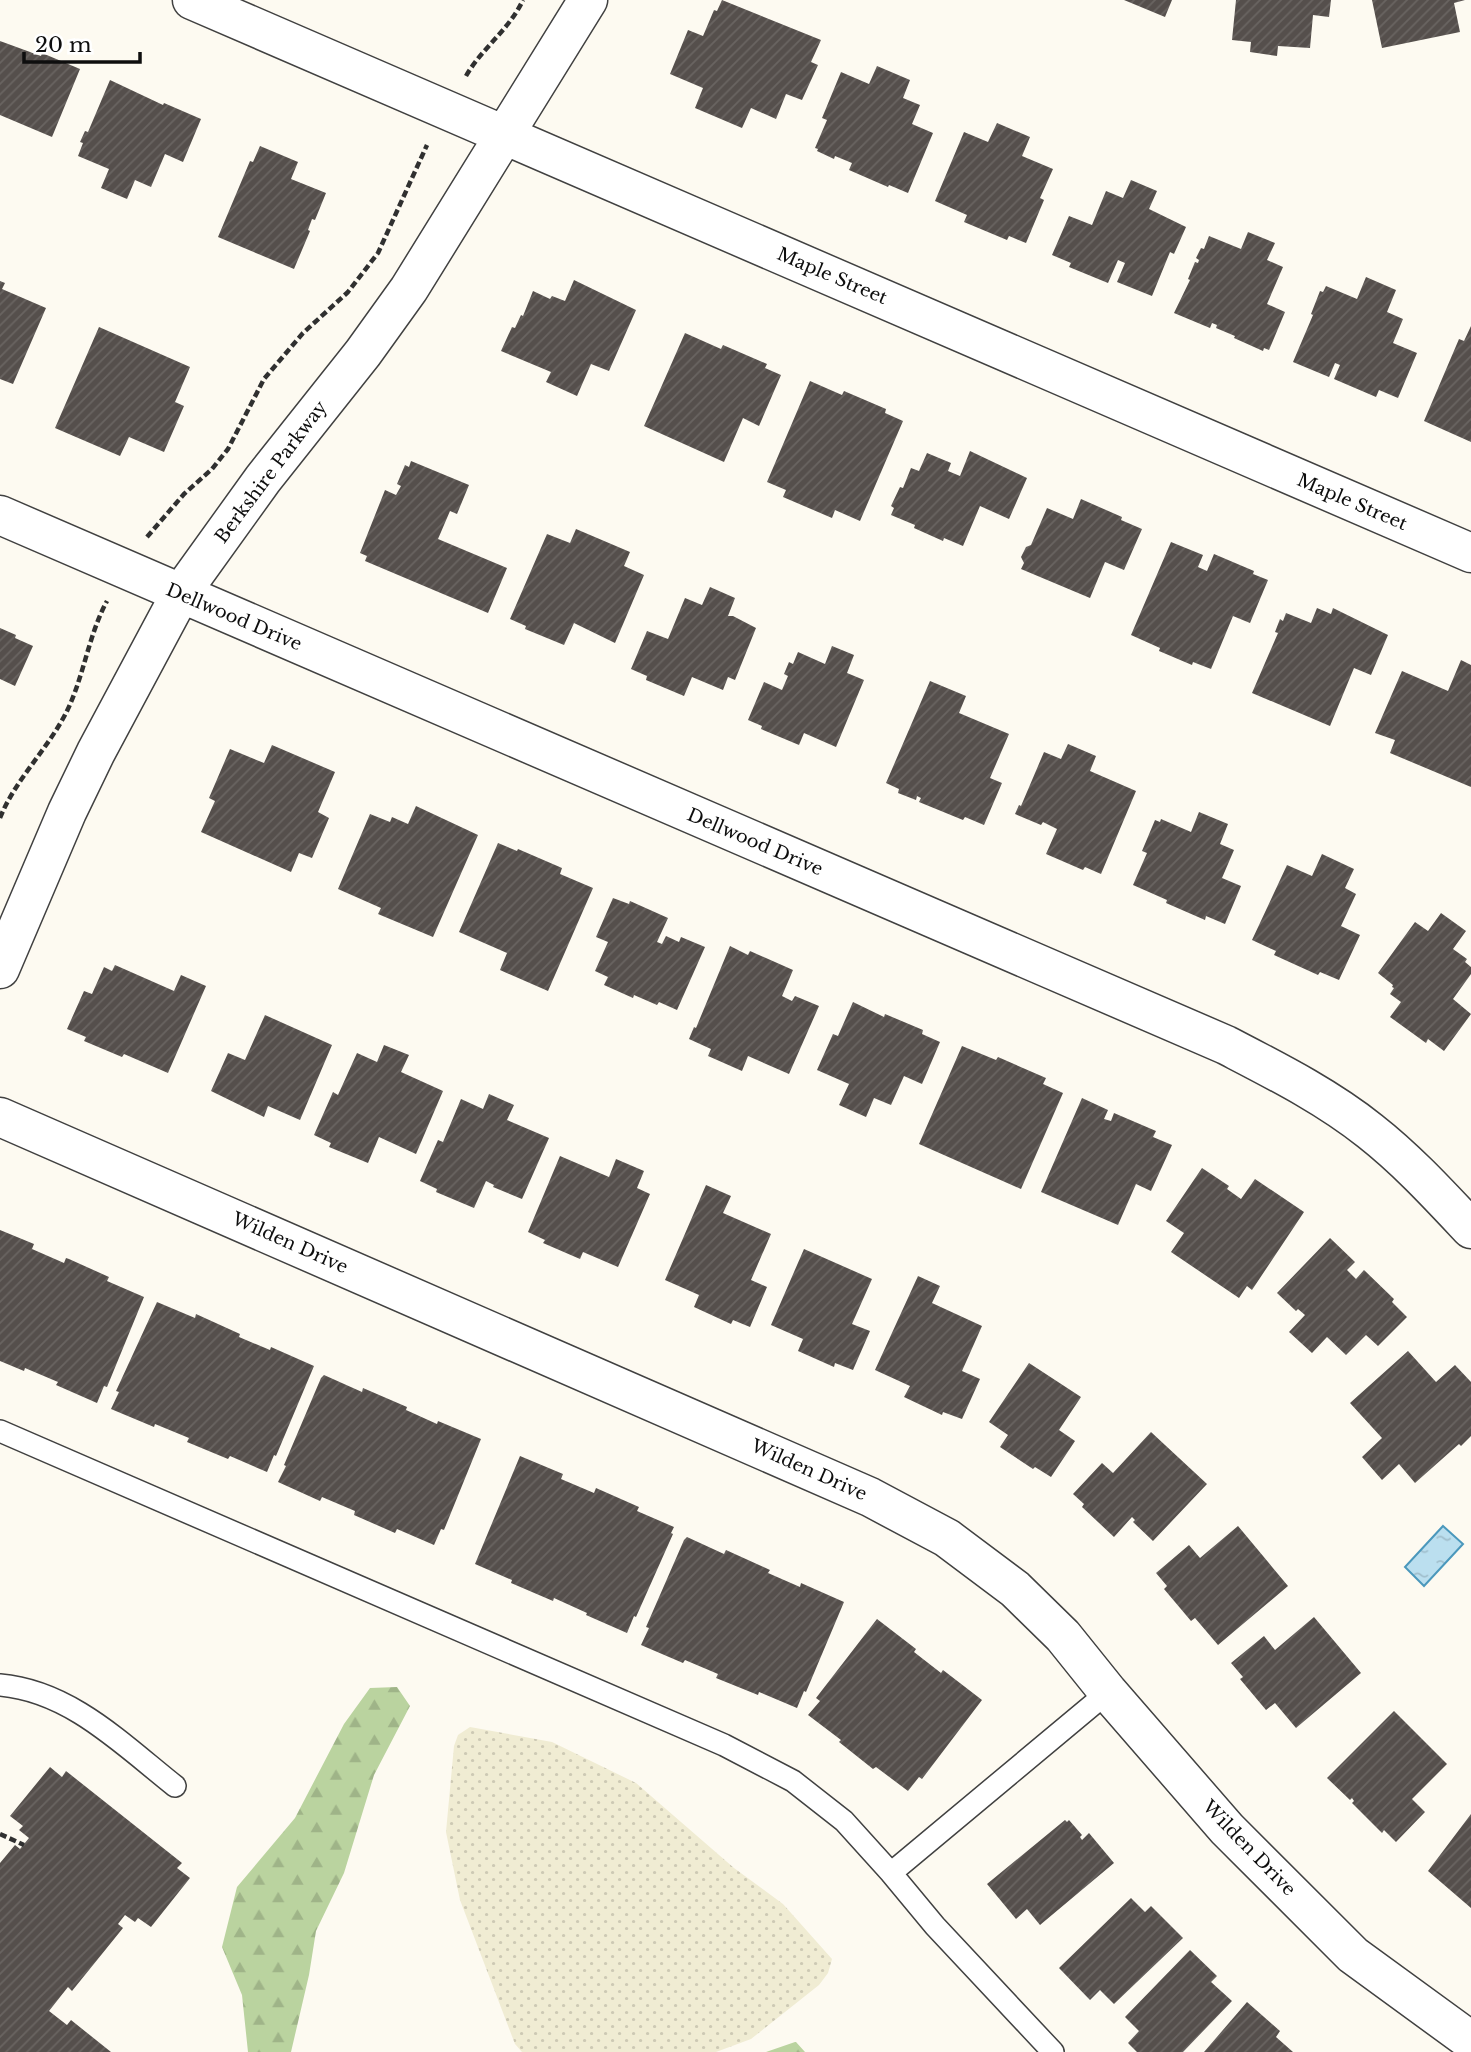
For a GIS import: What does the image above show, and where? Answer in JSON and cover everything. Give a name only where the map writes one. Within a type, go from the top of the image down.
[{"type":"street","name":"Maple Street","points":[[192,0],[1471,553]]},
{"type":"street","name":"Berkshire Parkway","points":[[0,969],[90,764],[181,593],[263,479],[363,353],[409,289],[588,0]]},
{"type":"street","name":"Dellwood Drive","points":[[0,515],[1226,1045],[1309,1088],[1371,1131],[1471,1229]]},
{"type":"street","name":"Wilden Drive","points":[[0,1117],[870,1497],[947,1538],[1015,1589],[1063,1636],[1227,1829],[1353,1955],[1471,2041]]},
{"type":"lane","points":[[0,1431],[724,1745],[793,1781],[844,1821],[934,1926],[1053,2052]]},
{"type":"lane","points":[[0,1685],[38,1692],[84,1714],[175,1786]]},
{"type":"lane","points":[[891,1873],[1108,1692]]},
{"type":"path","points":[[0,818],[6,802],[66,713],[82,676],[101,611],[125,569],[152,529],[184,494],[212,469],[228,449],[264,379],[303,333],[348,292],[379,253],[422,153],[470,70],[504,32],[523,0]]},
{"type":"path","points":[[0,1834],[24,1844]]},
{"type":"shaded area","points":[[470,1727],[552,1742],[636,1783],[734,1868],[783,1904],[832,1959],[828,1973],[819,1985],[751,2039],[716,2052],[522,2052],[515,2044],[460,1900],[446,1832],[454,1746],[458,1735]]},
{"type":"green space","points":[[397,1687],[410,1706],[374,1775],[344,1873],[316,1931],[291,2052],[248,2052],[242,1995],[222,1947],[237,1887],[295,1818],[344,1724],[370,1688]]},
{"type":"green space","points":[[795,2042],[805,2052],[766,2052]]},
{"type":"water","points":[[1443,1526],[1463,1544],[1424,1586],[1405,1567]]},
{"type":"building","points":[[722,0],[821,40],[811,62],[818,65],[802,100],[786,94],[776,119],[751,108],[742,128],[695,108],[703,88],[670,74],[688,30],[703,36],[714,10],[717,11]]},
{"type":"building","points":[[1124,0],[1172,0],[1165,17]]},
{"type":"building","points":[[1236,0],[1331,0],[1329,17],[1313,15],[1310,48],[1278,46],[1277,56],[1250,52],[1251,42],[1232,40]]},
{"type":"building","points":[[1372,0],[1465,0],[1454,3],[1460,32],[1382,48]]},
{"type":"building","points":[[0,41],[41,56],[42,53],[80,69],[52,137],[0,115]]},
{"type":"building","points":[[877,66],[910,80],[903,98],[920,105],[912,124],[933,133],[908,193],[849,170],[852,163],[835,156],[834,159],[815,148],[827,120],[822,118],[841,72],[869,84]]},
{"type":"building","points":[[110,80],[163,105],[164,103],[201,119],[183,162],[165,154],[151,187],[135,180],[127,199],[101,188],[109,169],[78,156],[83,143],[80,142],[85,131],[88,132]]},
{"type":"building","points":[[997,123],[1030,137],[1022,156],[1053,169],[1040,198],[1044,200],[1026,243],[1009,236],[1007,240],[964,222],[967,215],[935,201],[964,132],[988,142]]},
{"type":"building","points":[[260,146],[298,162],[291,179],[326,193],[315,220],[312,219],[308,230],[310,231],[294,269],[218,237],[250,161],[253,162]]},
{"type":"building","points":[[1131,180],[1157,191],[1149,209],[1186,227],[1174,254],[1170,252],[1152,296],[1117,282],[1125,263],[1118,260],[1108,283],[1069,267],[1071,263],[1052,255],[1069,216],[1092,225],[1106,191],[1123,198]]},
{"type":"building","points":[[1248,232],[1275,243],[1267,260],[1283,267],[1267,304],[1285,312],[1269,350],[1264,348],[1263,351],[1216,328],[1217,325],[1212,323],[1210,328],[1174,313],[1190,280],[1188,279],[1195,262],[1198,263],[1196,258],[1201,248],[1204,249],[1209,236],[1241,249]]},
{"type":"building","points":[[1366,277],[1396,290],[1387,312],[1403,319],[1393,343],[1417,353],[1398,398],[1379,390],[1376,397],[1334,379],[1340,365],[1335,363],[1329,377],[1293,362],[1320,291],[1323,292],[1326,286],[1357,299]]},
{"type":"building","points":[[574,280],[636,310],[609,371],[591,364],[577,396],[546,382],[551,372],[501,351],[512,327],[515,328],[521,315],[523,316],[533,291],[550,299],[552,296],[565,301]]},
{"type":"building","points":[[0,281],[5,283],[2,289],[46,308],[13,384],[0,379]]},
{"type":"building","points":[[1471,326],[1471,442],[1424,421],[1459,339],[1464,341]]},
{"type":"building","points":[[99,327],[190,367],[175,402],[184,406],[164,452],[129,437],[120,456],[55,428]]},
{"type":"building","points":[[685,333],[721,349],[723,345],[767,364],[765,368],[781,375],[759,426],[743,418],[724,462],[644,426]]},
{"type":"building","points":[[810,381],[842,395],[844,391],[886,409],[885,413],[903,421],[860,521],[835,510],[832,518],[783,497],[786,490],[767,482]]},
{"type":"building","points":[[970,451],[1027,478],[1009,519],[980,506],[963,546],[944,538],[943,541],[891,515],[894,508],[891,506],[900,487],[903,488],[911,468],[919,471],[927,453],[951,463],[948,471],[960,476]]},
{"type":"building","points":[[411,461],[469,485],[457,514],[450,511],[438,539],[507,568],[488,613],[365,561],[367,556],[360,553],[385,490],[396,495],[401,486],[397,484],[405,465],[409,467]]},
{"type":"building","points":[[1081,499],[1142,529],[1124,570],[1105,562],[1090,598],[1021,569],[1024,563],[1021,557],[1026,547],[1031,545],[1047,508],[1073,519]]},
{"type":"building","points":[[576,529],[630,552],[624,566],[644,575],[615,643],[574,623],[564,645],[525,629],[526,626],[510,619],[547,534],[570,543]]},
{"type":"building","points":[[1171,542],[1203,555],[1198,567],[1207,571],[1214,554],[1268,580],[1250,623],[1233,616],[1211,669],[1193,662],[1192,665],[1159,651],[1160,648],[1131,635]]},
{"type":"building","points":[[710,587],[735,598],[728,616],[756,628],[735,680],[728,677],[723,690],[692,677],[684,696],[646,680],[647,676],[631,669],[647,631],[668,639],[685,598],[702,605]]},
{"type":"building","points":[[1317,608],[1331,614],[1333,608],[1388,635],[1371,675],[1354,668],[1330,726],[1252,693],[1278,633],[1275,632],[1280,619],[1283,621],[1286,613],[1311,623]]},
{"type":"building","points":[[0,628],[33,646],[15,686],[0,679]]},
{"type":"building","points":[[832,646],[854,655],[847,673],[864,680],[836,747],[804,733],[799,745],[761,729],[762,726],[748,720],[764,682],[782,690],[788,676],[784,674],[789,662],[793,664],[798,652],[825,664]]},
{"type":"building","points":[[1461,660],[1471,665],[1471,787],[1390,753],[1395,740],[1375,733],[1402,671],[1448,691]]},
{"type":"building","points":[[930,681],[966,696],[959,713],[1009,734],[990,778],[1002,783],[984,825],[965,817],[963,820],[919,802],[921,798],[917,796],[916,800],[898,793],[899,789],[886,783]]},
{"type":"building","points":[[1068,744],[1096,756],[1090,771],[1136,791],[1101,874],[1085,867],[1083,870],[1046,854],[1057,829],[1015,814],[1044,752],[1061,759]]},
{"type":"building","points":[[272,745],[335,772],[318,812],[329,818],[312,858],[299,853],[291,872],[201,832],[215,801],[209,798],[230,749],[264,763]]},
{"type":"building","points":[[416,806],[478,835],[433,937],[378,914],[381,908],[338,889],[370,814],[390,822],[392,817],[408,824]]},
{"type":"building","points":[[1199,812],[1228,824],[1220,844],[1234,850],[1222,878],[1241,886],[1225,924],[1206,916],[1205,920],[1133,885],[1147,853],[1142,851],[1155,820],[1160,822],[1161,819],[1191,832]]},
{"type":"building","points":[[498,843],[562,868],[560,874],[593,888],[548,991],[500,970],[507,953],[459,932]]},
{"type":"building","points":[[1322,854],[1354,869],[1345,888],[1356,894],[1341,926],[1360,935],[1339,980],[1320,972],[1318,975],[1274,955],[1276,951],[1252,940],[1287,865],[1312,876]]},
{"type":"building","points":[[613,898],[629,904],[630,901],[668,918],[657,942],[662,944],[666,936],[679,942],[681,937],[705,947],[677,1010],[634,995],[633,998],[604,985],[608,977],[595,971],[608,942],[596,937]]},
{"type":"building","points":[[1441,913],[1466,931],[1453,949],[1467,959],[1465,962],[1471,967],[1471,974],[1453,999],[1471,1014],[1444,1051],[1428,1039],[1426,1043],[1390,1017],[1401,1002],[1390,994],[1393,985],[1378,973],[1415,922],[1428,931]]},
{"type":"building","points":[[730,946],[748,955],[750,951],[793,970],[782,996],[792,1001],[795,996],[819,1006],[789,1074],[748,1056],[742,1071],[708,1056],[711,1049],[689,1039]]},
{"type":"building","points":[[115,965],[174,991],[181,975],[206,986],[168,1073],[84,1041],[86,1037],[67,1029],[84,991],[92,994],[104,967],[112,971]]},
{"type":"building","points":[[853,1002],[884,1017],[885,1014],[923,1030],[922,1034],[940,1042],[922,1084],[904,1076],[891,1105],[874,1098],[866,1117],[839,1105],[849,1084],[817,1070],[833,1034],[838,1036]]},
{"type":"building","points":[[265,1015],[332,1045],[300,1120],[268,1106],[264,1117],[211,1091],[228,1053],[245,1060]]},
{"type":"building","points":[[384,1045],[409,1055],[401,1072],[443,1091],[416,1154],[379,1137],[368,1163],[329,1147],[331,1143],[314,1135],[333,1092],[338,1095],[357,1053],[377,1062]]},
{"type":"building","points":[[962,1046],[996,1060],[998,1057],[1046,1078],[1043,1084],[1063,1093],[1021,1189],[919,1144]]},
{"type":"building","points":[[489,1094],[514,1105],[507,1120],[549,1138],[522,1199],[493,1187],[494,1185],[486,1181],[474,1208],[436,1192],[437,1189],[420,1181],[438,1140],[443,1142],[461,1099],[483,1109]]},
{"type":"building","points":[[1082,1098],[1108,1110],[1104,1119],[1111,1121],[1114,1113],[1156,1131],[1153,1137],[1172,1145],[1151,1191],[1136,1184],[1118,1225],[1041,1192]]},
{"type":"building","points":[[560,1156],[609,1177],[616,1159],[644,1171],[637,1188],[650,1194],[618,1267],[583,1252],[580,1259],[543,1243],[545,1240],[528,1232]]},
{"type":"building","points":[[1202,1168],[1229,1186],[1227,1189],[1241,1199],[1255,1179],[1304,1212],[1252,1290],[1247,1286],[1239,1298],[1171,1252],[1184,1233],[1166,1221]]},
{"type":"building","points":[[706,1185],[731,1196],[723,1213],[771,1234],[751,1280],[767,1287],[750,1327],[733,1320],[731,1324],[694,1307],[699,1295],[665,1280]]},
{"type":"building","points":[[0,1230],[34,1244],[32,1249],[64,1263],[66,1258],[69,1259],[109,1277],[107,1281],[144,1297],[107,1387],[104,1386],[97,1403],[56,1385],[58,1382],[0,1361]]},
{"type":"building","points":[[1330,1238],[1355,1262],[1347,1270],[1356,1279],[1364,1270],[1394,1299],[1392,1302],[1407,1317],[1378,1346],[1366,1335],[1346,1355],[1327,1337],[1312,1353],[1289,1332],[1305,1315],[1298,1309],[1296,1311],[1277,1293]]},
{"type":"building","points":[[804,1249],[872,1279],[852,1324],[870,1331],[853,1370],[835,1363],[834,1367],[798,1351],[803,1339],[771,1325]]},
{"type":"building","points":[[918,1276],[940,1286],[932,1303],[982,1326],[962,1371],[980,1379],[962,1419],[943,1412],[942,1415],[904,1397],[910,1386],[875,1370]]},
{"type":"building","points":[[157,1302],[195,1318],[196,1314],[240,1334],[239,1337],[270,1350],[271,1347],[314,1366],[267,1472],[187,1442],[189,1438],[155,1424],[154,1427],[111,1409],[119,1392],[116,1391]]},
{"type":"building","points":[[1408,1351],[1436,1382],[1455,1365],[1471,1382],[1471,1436],[1415,1483],[1399,1464],[1382,1480],[1362,1457],[1382,1438],[1350,1403]]},
{"type":"building","points":[[1029,1363],[1081,1397],[1059,1430],[1075,1441],[1051,1477],[1035,1467],[1033,1469],[1000,1447],[1008,1435],[989,1422]]},
{"type":"building","points":[[324,1375],[362,1392],[363,1388],[407,1407],[406,1410],[437,1424],[438,1421],[481,1439],[444,1530],[441,1529],[434,1545],[397,1529],[395,1533],[354,1515],[355,1511],[322,1497],[320,1501],[278,1482]]},
{"type":"building","points":[[1151,1432],[1207,1484],[1153,1541],[1133,1522],[1135,1520],[1132,1517],[1114,1537],[1082,1507],[1084,1504],[1073,1494],[1102,1463],[1113,1473]]},
{"type":"building","points":[[520,1456],[563,1474],[561,1479],[594,1493],[596,1488],[639,1507],[637,1511],[674,1527],[627,1633],[554,1598],[553,1601],[511,1583],[512,1580],[475,1564]]},
{"type":"building","points":[[1238,1526],[1288,1586],[1218,1645],[1195,1618],[1191,1621],[1164,1589],[1167,1586],[1156,1573],[1189,1545],[1200,1558]]},
{"type":"building","points":[[687,1537],[724,1554],[726,1550],[800,1587],[801,1583],[844,1602],[797,1708],[716,1678],[718,1674],[685,1660],[683,1663],[641,1645],[649,1628],[646,1627]]},
{"type":"building","points":[[1314,1617],[1361,1673],[1296,1728],[1275,1703],[1266,1710],[1240,1679],[1243,1677],[1231,1663],[1264,1636],[1275,1650]]},
{"type":"building","points":[[877,1619],[916,1649],[914,1652],[941,1673],[943,1670],[982,1700],[922,1779],[919,1777],[908,1791],[876,1767],[873,1769],[808,1715],[820,1701],[816,1698]]},
{"type":"building","points":[[1394,1711],[1447,1764],[1412,1799],[1425,1812],[1396,1842],[1384,1830],[1382,1833],[1352,1803],[1352,1798],[1350,1800],[1327,1778]]},
{"type":"building","points":[[50,1767],[62,1777],[66,1771],[182,1863],[177,1868],[190,1878],[151,1927],[138,1918],[135,1922],[125,1915],[118,1924],[123,1928],[72,1991],[68,1987],[49,2011],[67,2025],[71,2020],[111,2052],[0,2052],[0,1863],[15,1845],[20,1849],[29,1838],[19,1830],[23,1826],[10,1816]]},
{"type":"building","points":[[1471,1814],[1471,1908],[1428,1871]]},
{"type":"building","points":[[1065,1820],[1069,1820],[1082,1835],[1082,1840],[1089,1833],[1114,1863],[1040,1925],[1027,1909],[1016,1919],[987,1884]]},
{"type":"building","points":[[1131,1898],[1145,1912],[1151,1906],[1183,1938],[1114,2004],[1100,1990],[1090,2000],[1059,1968]]},
{"type":"building","points":[[1190,1950],[1217,1976],[1211,1982],[1232,2001],[1183,2052],[1137,2052],[1128,2043],[1139,2031],[1125,2017]]},
{"type":"building","points":[[1247,2002],[1280,2031],[1276,2037],[1293,2052],[1204,2052]]}]
